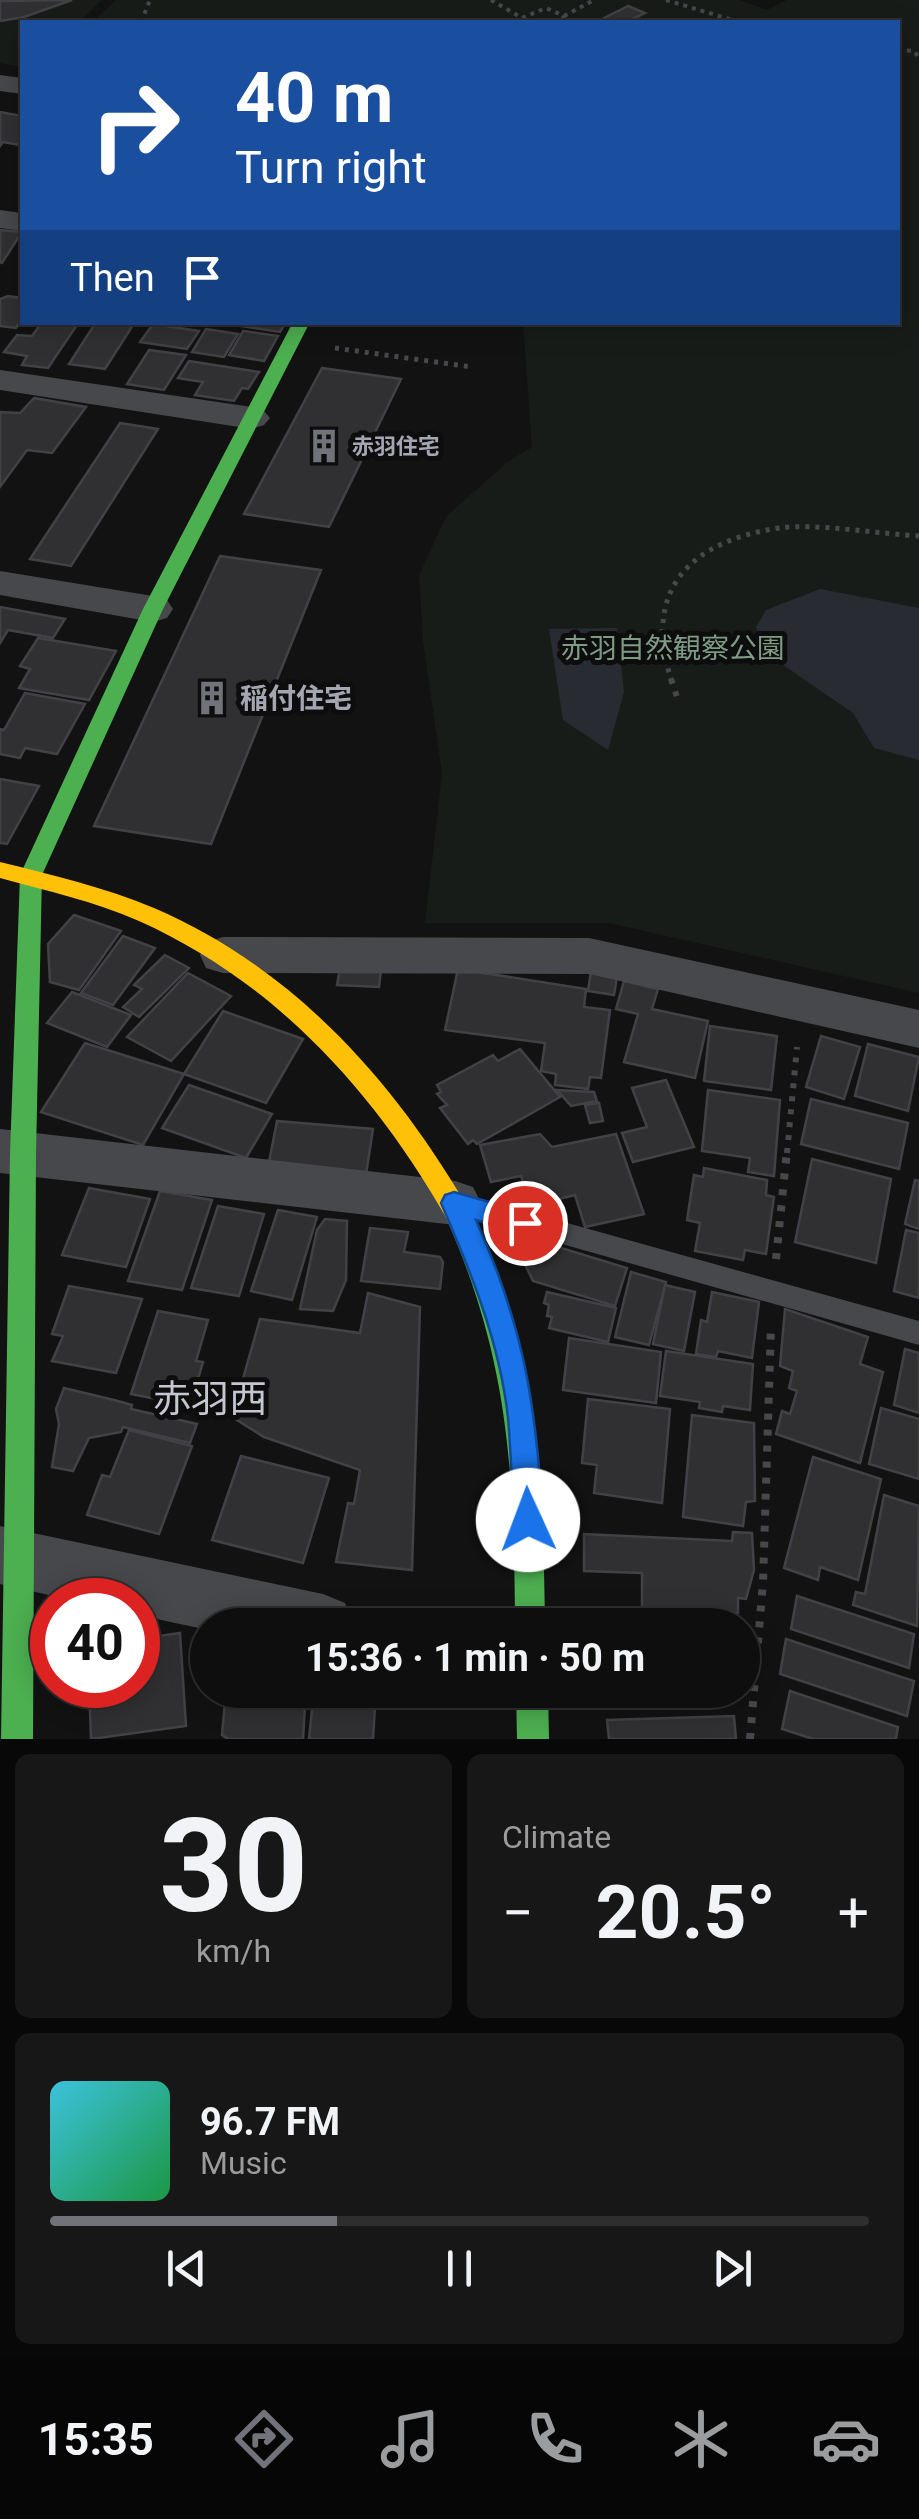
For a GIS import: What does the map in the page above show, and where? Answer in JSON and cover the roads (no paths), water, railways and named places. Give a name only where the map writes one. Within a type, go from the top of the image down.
[{"type":"street","points":[[17,1739],[9,1557],[12,1152],[30,875],[153,609],[300,325]]},
{"type":"street","points":[[0,380],[252,418]]},
{"type":"street","points":[[0,583],[153,609]]},
{"type":"street","points":[[0,870],[101,896],[223,955],[270,985],[375,1084],[416,1138],[454,1203],[479,1258],[507,1340],[522,1416],[529,1608]]},
{"type":"street","points":[[223,955],[589,956],[802,1000],[919,1029]]},
{"type":"street","points":[[12,1152],[454,1203]]},
{"type":"street","points":[[9,1557],[244,1608]]},
{"type":"street","points":[[533,1708],[534,1739]]},
{"type":"lane","points":[[454,1203],[919,1333]]},
{"type":"place","name":"赤羽住宅","points":[[324,446]]},
{"type":"place","name":"稲付住宅","points":[[212,698]]},
{"type":"district","name":"赤羽西","points":[[210,1399]]},
{"type":"park label","name":"赤羽自然観察公園","points":[[673,648]]}]
